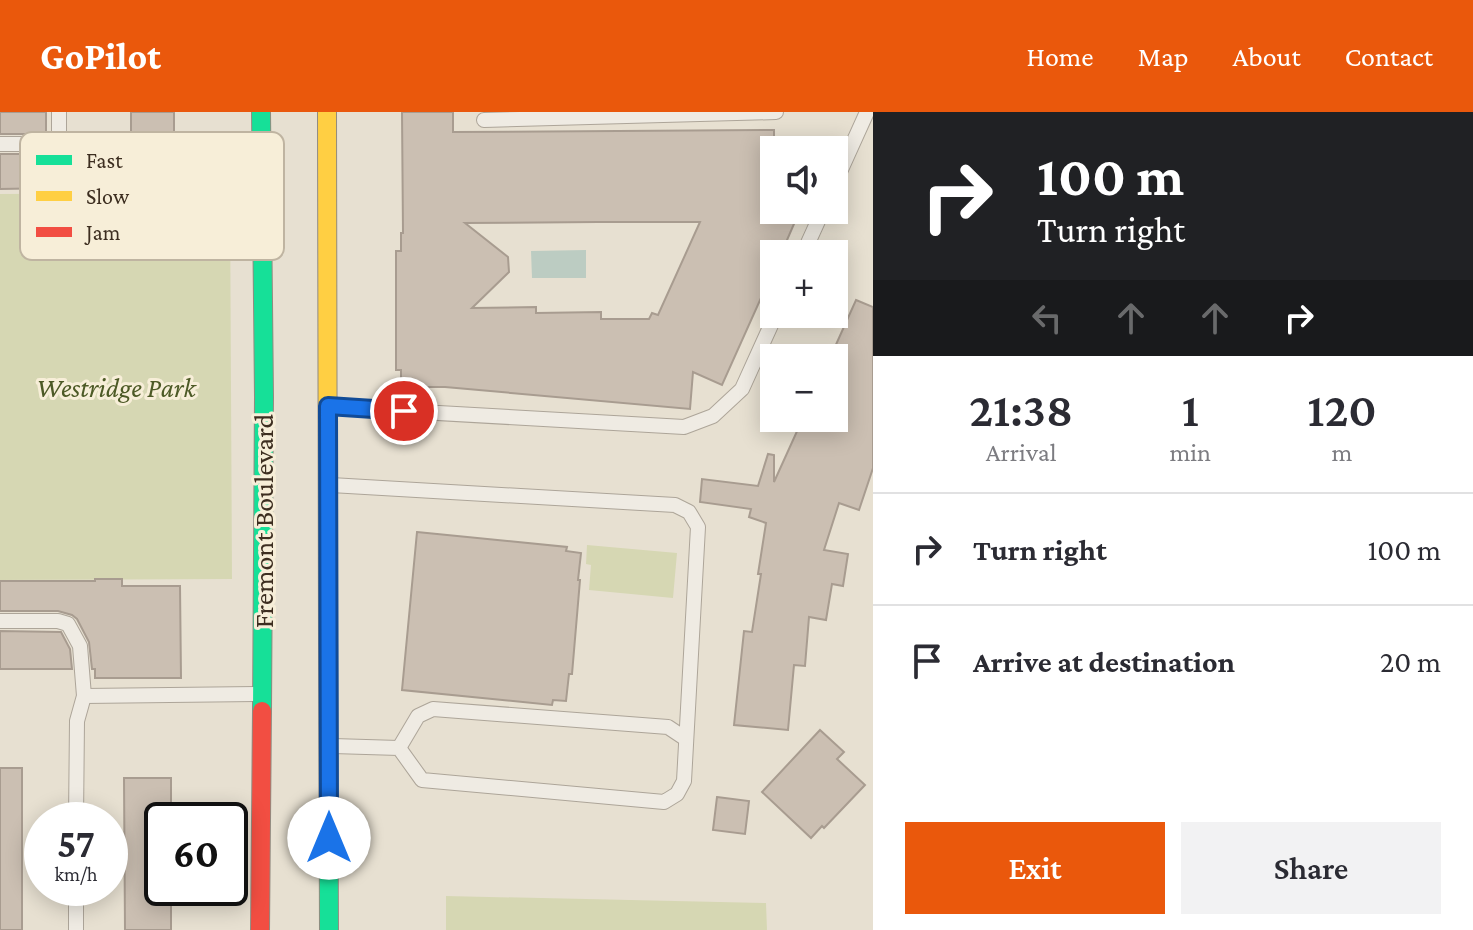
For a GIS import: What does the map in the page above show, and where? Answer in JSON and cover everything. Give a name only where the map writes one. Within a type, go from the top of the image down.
[{"type":"main road","name":"Fremont Boulevard","points":[[261,112],[261,132]]},
{"type":"main road","points":[[327,112],[329,930]]},
{"type":"main road","name":"Fremont Boulevard","points":[[260,930],[263,260]]},
{"type":"lane","points":[[484,120],[776,112]]},
{"type":"lane","points":[[848,154],[867,112]]},
{"type":"lane","points":[[328,406],[684,427],[713,416],[742,389],[770,328]]},
{"type":"lane","points":[[328,485],[675,505],[689,512],[698,527],[684,781],[677,794],[664,802],[422,780],[399,748]]},
{"type":"lane","points":[[0,621],[58,621],[68,624],[80,646],[84,696],[77,721],[76,802]]},
{"type":"lane","points":[[84,696],[262,694]]},
{"type":"lane","points":[[399,748],[418,716],[433,709],[668,727],[686,739]]},
{"type":"lane","points":[[329,746],[399,748]]},
{"type":"lane","points":[[76,906],[76,930]]},
{"type":"green space","name":"Westridge Park","points":[[0,194],[20,194],[20,260],[230,260],[232,579],[0,580]]},
{"type":"green space","points":[[587,545],[677,553],[673,598],[589,590],[591,565],[586,564]]},
{"type":"green space","points":[[446,896],[766,903],[767,930],[446,930]]},
{"type":"shaded area","points":[[586,250],[586,278],[532,278],[531,251]]},
{"type":"building","points":[[0,112],[46,112],[46,132],[0,134]]},
{"type":"building","points":[[131,112],[174,112],[174,132],[131,132]]},
{"type":"building","points":[[402,112],[453,112],[453,132],[774,130],[774,136],[760,136],[760,224],[794,224],[787,240],[760,240],[760,300],[722,385],[693,372],[690,409],[445,387],[401,387],[401,370],[396,370],[396,251],[401,251]],"holes":[[[700,222],[658,315],[652,313],[649,319],[601,319],[601,312],[536,313],[536,307],[472,308],[509,272],[508,257],[465,223]]]},
{"type":"building","points":[[0,154],[20,154],[20,189],[0,189]]},
{"type":"building","points":[[856,300],[873,307],[873,468],[859,510],[839,503],[824,550],[848,554],[843,586],[832,584],[826,620],[809,617],[805,666],[794,665],[788,730],[734,725],[744,631],[752,632],[766,523],[749,517],[751,509],[700,502],[702,479],[758,486],[768,454],[774,455],[774,482],[797,432],[848,432],[848,344],[836,344],[843,328],[848,328],[848,318]]},
{"type":"building","points":[[417,532],[567,547],[566,551],[581,553],[572,674],[569,674],[566,701],[553,700],[552,705],[402,690]]},
{"type":"building","points":[[122,579],[122,586],[180,586],[181,678],[95,678],[89,642],[72,615],[58,611],[0,611],[0,581]]},
{"type":"building","points":[[0,631],[61,632],[70,649],[72,669],[0,669]]},
{"type":"building","points":[[820,730],[844,752],[837,759],[865,785],[811,838],[762,792]]},
{"type":"building","points":[[0,768],[22,768],[22,930],[0,930]]},
{"type":"building","points":[[124,778],[171,778],[171,802],[144,802],[144,906],[171,906],[171,930],[125,930],[125,906],[128,906],[128,802],[124,802]]},
{"type":"building","points":[[717,797],[749,801],[745,834],[713,830]]},
{"type":"traffic: fast","points":[[261,112],[261,132]]},
{"type":"traffic: fast","points":[[262,711],[263,260]]},
{"type":"traffic: fast","points":[[328,639],[329,930]]},
{"type":"traffic: slow","points":[[327,112],[328,639]]},
{"type":"traffic: jam","points":[[260,930],[262,711]]},
{"type":"route","points":[[329,838],[328,406],[404,411]]}]
